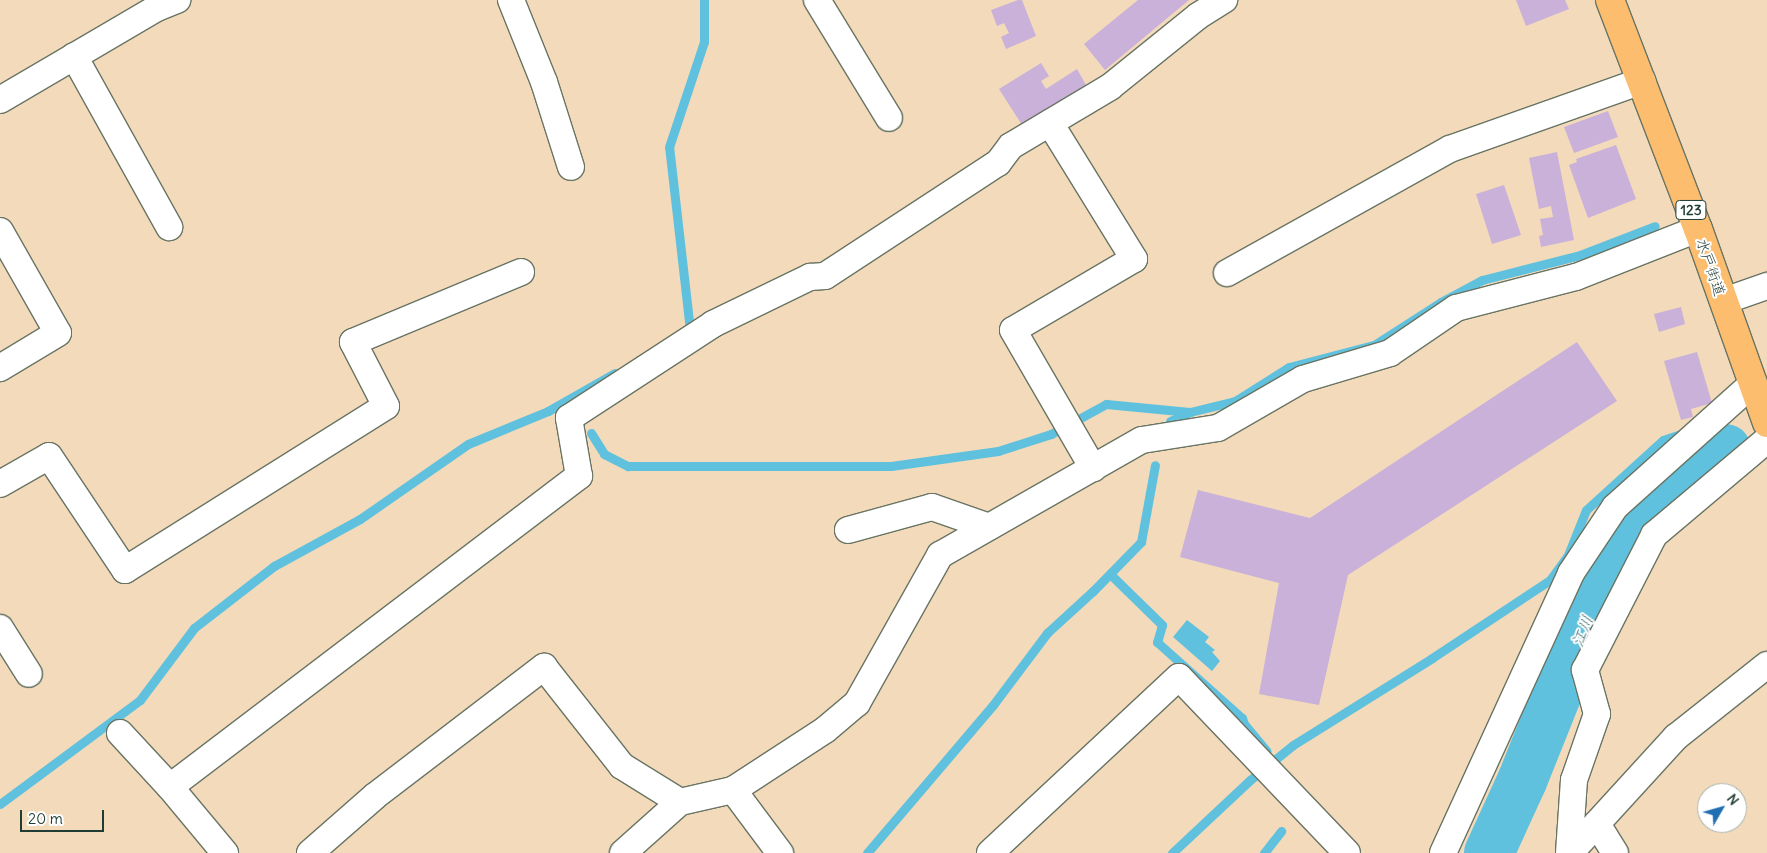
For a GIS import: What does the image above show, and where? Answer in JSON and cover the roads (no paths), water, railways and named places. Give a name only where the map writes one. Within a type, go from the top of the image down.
[{"type":"highway","name":"水戸街道","points":[[1610,0],[1698,229],[1767,423]]},
{"type":"street","points":[[0,100],[157,8],[177,0]]},
{"type":"street","points":[[511,0],[544,82],[571,167]]},
{"type":"street","points":[[817,0],[889,118]]},
{"type":"street","points":[[170,787],[579,476],[569,418],[713,324],[810,277],[825,276],[998,163],[1011,146],[1110,87],[1198,16],[1224,0]]},
{"type":"street","points":[[74,56],[169,227]]},
{"type":"street","points":[[1227,273],[1450,149],[1642,81]]},
{"type":"street","points":[[1050,123],[1134,259],[1013,330],[1093,468]]},
{"type":"street","points":[[623,853],[680,802],[733,790],[826,730],[857,703],[940,555],[1142,440],[1218,428],[1303,379],[1390,352],[1456,308],[1576,277],[1698,229]]},
{"type":"street","points":[[0,231],[58,333],[0,368]]},
{"type":"street","points":[[0,484],[49,456],[125,570],[386,406],[353,342],[521,272]]},
{"type":"street","points":[[1724,301],[1767,286]]},
{"type":"street","points":[[1443,853],[1576,566],[1616,506],[1753,383]]},
{"type":"street","points":[[1570,853],[1574,780],[1597,714],[1585,670],[1654,535],[1767,440]]},
{"type":"street","points":[[848,530],[932,507],[989,528]]},
{"type":"street","points":[[0,628],[29,674]]},
{"type":"street","points":[[1570,853],[1676,737],[1767,665]]},
{"type":"street","points":[[310,853],[375,796],[544,667],[622,766],[680,802]]},
{"type":"street","points":[[990,853],[1179,677],[1347,853]]},
{"type":"street","points":[[120,733],[170,787],[225,853]]},
{"type":"street","points":[[733,790],[780,853]]},
{"type":"street","points":[[1597,824],[1615,853]]},
{"type":"water","points":[[1187,620],[1209,637],[1205,642],[1215,650],[1212,652],[1220,661],[1212,671],[1173,637]]},
{"type":"waterway","points":[[685,333],[690,330],[669,147],[704,42],[704,0]]},
{"type":"waterway","points":[[1170,421],[1190,412],[1235,401],[1289,367],[1374,345],[1441,302],[1482,280],[1580,255],[1655,226]]},
{"type":"waterway","points":[[0,804],[140,700],[194,628],[274,566],[360,519],[468,444],[548,411],[615,373]]},
{"type":"waterway","points":[[591,433],[604,454],[628,466],[891,466],[998,451],[1051,434],[1106,404],[1190,412]]},
{"type":"waterway","points":[[1172,853],[1250,780],[1293,745],[1432,658],[1550,580],[1568,555],[1586,510],[1663,440],[1683,433],[1718,455]]},
{"type":"waterway","name":"江川","points":[[1489,853],[1522,781],[1620,536],[1726,449]]},
{"type":"waterway","points":[[867,853],[993,705],[1047,633],[1093,591],[1141,542],[1155,465]]},
{"type":"waterway","points":[[1110,574],[1162,625],[1157,642],[1242,718],[1244,724],[1267,751]]},
{"type":"waterway","points":[[1264,853],[1281,831]]}]
